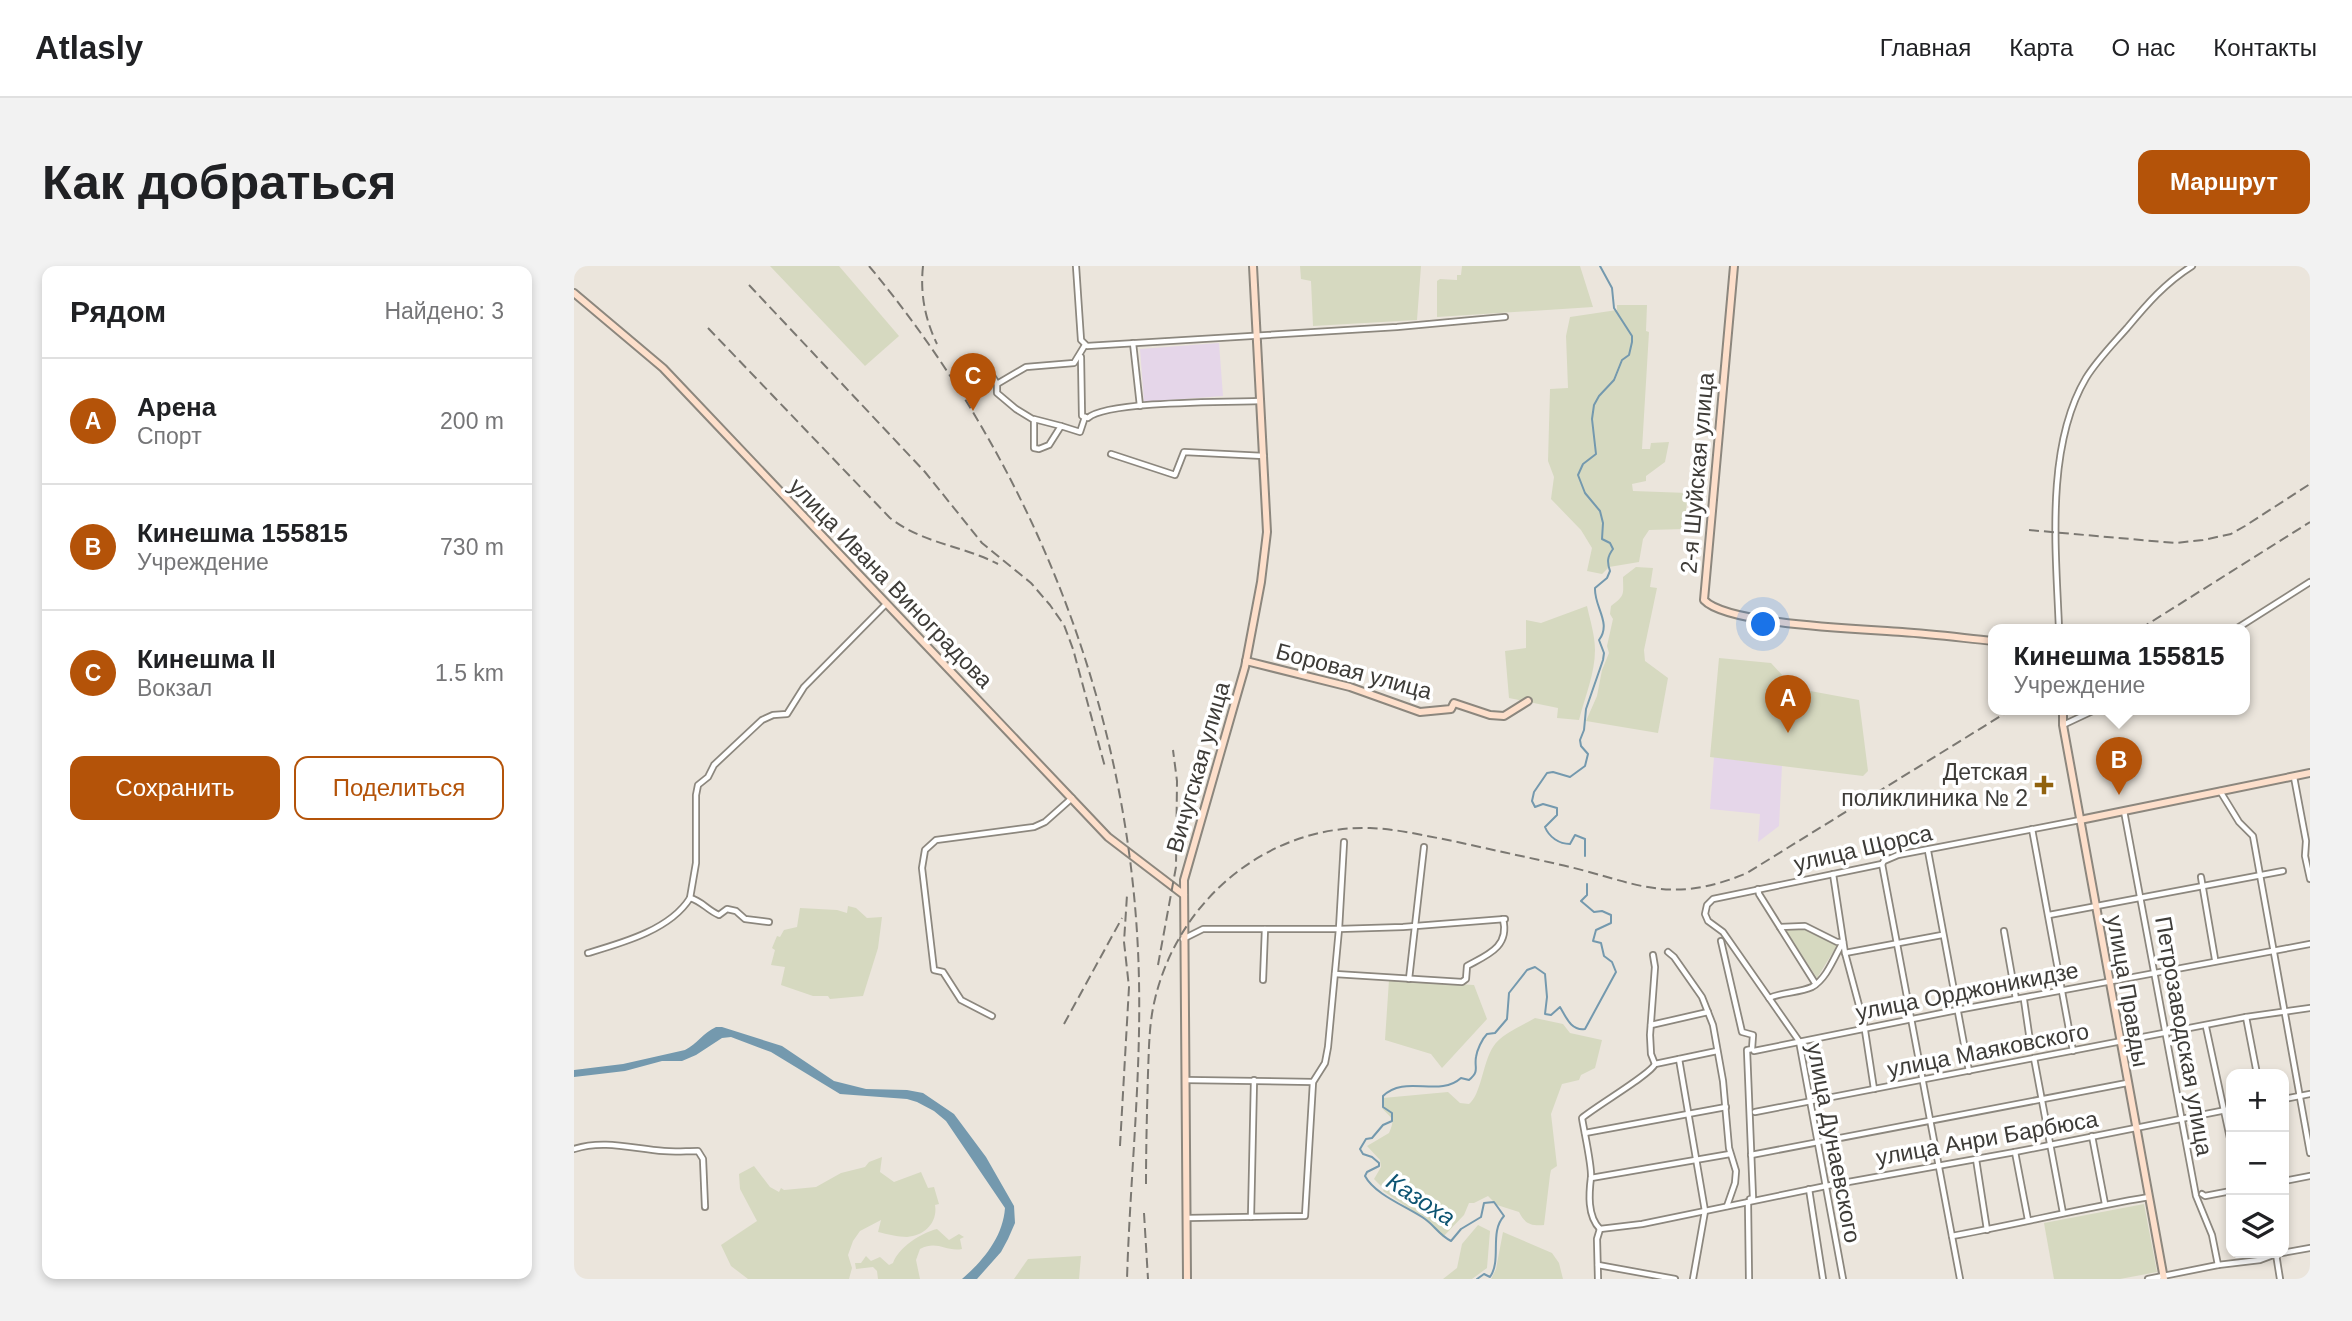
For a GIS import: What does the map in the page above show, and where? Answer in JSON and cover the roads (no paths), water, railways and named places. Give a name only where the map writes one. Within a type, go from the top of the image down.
[{"type":"street","points":[[1076,266],[1081,340],[1086,346]]},
{"type":"street","name":"Вичугская улица","points":[[1187,1279],[1183,939],[1187,866],[1247,662],[1266,539],[1265,456],[1254,266]]},
{"type":"street","name":"2-я Шуйская улица","points":[[1734,266],[1704,600],[1708,605],[1721,610],[1765,619],[1988,641]]},
{"type":"street","points":[[2059,624],[2054,516],[2056,491],[2066,433],[2078,394],[2092,370],[2159,289],[2192,266]]},
{"type":"street","name":"улица Ивана Виноградова","points":[[574,293],[663,368],[1108,838],[1184,895]]},
{"type":"street","points":[[1086,346],[1397,327],[1505,317]]},
{"type":"street","points":[[1133,343],[1140,406]]},
{"type":"street","points":[[997,384],[1026,367],[1074,363],[1086,346]]},
{"type":"street","points":[[1081,357],[1082,416],[1086,418]]},
{"type":"street","points":[[988,369],[997,384],[998,393],[1016,409],[1033,419],[1080,432],[1086,418],[1098,411],[1140,406],[1261,401]]},
{"type":"street","points":[[1033,419],[1034,448],[1038,450],[1049,445],[1061,426]]},
{"type":"street","points":[[1111,454],[1175,475],[1184,452],[1265,456]]},
{"type":"street","points":[[2244,624],[2310,582]]},
{"type":"street","points":[[588,953],[620,944],[662,924],[690,898],[696,863],[698,785],[708,777],[714,765],[762,720],[773,715],[787,714],[804,687],[886,604]]},
{"type":"street","name":"Боровая улица","points":[[1247,662],[1350,687],[1420,712],[1451,709],[1454,703],[1490,715],[1504,716],[1528,701]]},
{"type":"street","name":"улица Правды","points":[[2063,715],[2108,981],[2164,1278]]},
{"type":"street","points":[[2063,725],[2084,715]]},
{"type":"street","name":"улица Щорса","points":[[1706,918],[1705,908],[1713,899],[1882,864],[1891,857],[2310,773]]},
{"type":"street","points":[[2294,776],[2309,851],[2305,856],[2310,879]]},
{"type":"street","points":[[2220,791],[2236,819],[2253,836],[2310,1153]]},
{"type":"street","points":[[992,1016],[961,1000],[943,972],[934,970],[922,868],[925,850],[936,840],[1034,827],[1045,822],[1072,798]]},
{"type":"street","name":"Петрозаводская улица","points":[[2124,811],[2196,1196],[2212,1235],[2218,1265]]},
{"type":"street","points":[[2032,830],[2073,1051]]},
{"type":"street","points":[[1187,1219],[1305,1216],[1314,1082],[1327,1056],[1339,929],[1343,842]]},
{"type":"street","points":[[1409,979],[1424,847]]},
{"type":"street","points":[[1928,851],[1969,1071]]},
{"type":"street","points":[[1882,864],[1960,1279]]},
{"type":"street","points":[[2049,915],[2283,871]]},
{"type":"street","points":[[1833,874],[1845,953],[1864,1029],[1874,1089]]},
{"type":"street","points":[[2201,877],[2215,959]]},
{"type":"street","points":[[1758,889],[1815,984]]},
{"type":"street","points":[[690,898],[699,900],[705,909],[719,915],[727,909],[736,911],[745,919],[769,922]]},
{"type":"street","name":"улица Дунаевского","points":[[1706,918],[1723,932],[1800,1041],[1843,1279]]},
{"type":"street","points":[[1183,939],[1203,929],[1339,929],[1504,919],[1502,941],[1492,953],[1467,965],[1465,981],[1335,974]]},
{"type":"street","points":[[1780,927],[1805,926],[1837,942],[1843,942]]},
{"type":"street","points":[[1263,980],[1265,929]]},
{"type":"street","points":[[2004,931],[2016,999]]},
{"type":"street","points":[[1845,953],[1942,935]]},
{"type":"street","points":[[1721,941],[1742,1032],[1753,1035],[1752,1049],[1747,1050],[1753,1198],[1733,1201]]},
{"type":"street","points":[[1769,998],[1815,984],[1824,975],[1843,942]]},
{"type":"street","name":"улица Орджоникидзе","points":[[1755,1051],[2310,944]]},
{"type":"street","points":[[1668,952],[1702,997],[1708,1012],[1726,1107],[1730,1154],[1735,1164],[1735,1183],[1727,1206]]},
{"type":"street","points":[[1653,956],[1655,967],[1650,1048],[1655,1064]]},
{"type":"street","points":[[2024,1000],[2030,1041]]},
{"type":"street","name":"улица Маяковского","points":[[1755,1112],[2310,1007]]},
{"type":"street","points":[[1651,1025],[1708,1012]]},
{"type":"street","points":[[2246,1017],[2256,1069]]},
{"type":"street","points":[[2206,1027],[2228,1132]]},
{"type":"street","points":[[1598,1279],[1597,1239],[1600,1229],[1589,1198],[1591,1178],[1584,1116],[1648,1074],[1655,1064],[1717,1051]]},
{"type":"street","points":[[2034,1058],[2063,1213]]},
{"type":"street","points":[[1679,1059],[1705,1211],[1693,1279]]},
{"type":"street","points":[[1186,1080],[1314,1082]]},
{"type":"street","points":[[1251,1217],[1254,1080]]},
{"type":"street","points":[[1751,1155],[2127,1083]]},
{"type":"street","points":[[2289,1098],[2310,1094]]},
{"type":"street","points":[[1585,1133],[1726,1107]]},
{"type":"street","name":"улица Анри Барбюса","points":[[1600,1229],[1642,1224],[1826,1185],[2015,1152],[2226,1110]]},
{"type":"street","points":[[2092,1136],[2105,1204]]},
{"type":"street","points":[[574,1149],[607,1145],[667,1152],[698,1151],[703,1159],[705,1207]]},
{"type":"street","points":[[2015,1152],[2028,1220]]},
{"type":"street","points":[[1591,1178],[1730,1154]]},
{"type":"street","points":[[1976,1159],[1987,1230]]},
{"type":"street","points":[[2289,1180],[2310,1176]]},
{"type":"street","points":[[1809,1189],[1823,1279]]},
{"type":"street","points":[[2202,1194],[2205,1196],[2226,1192]]},
{"type":"street","points":[[1952,1236],[2149,1197]]},
{"type":"street","points":[[1748,1202],[1749,1279]]},
{"type":"street","points":[[2289,1252],[2310,1248]]},
{"type":"street","points":[[2148,1279],[2265,1258]]},
{"type":"street","points":[[2277,1258],[2280,1279]]},
{"type":"street","points":[[1598,1265],[1675,1279]]},
{"type":"water","points":[[716,1027],[782,1046],[834,1081],[866,1089],[923,1093],[954,1114],[986,1157],[1014,1206],[1015,1223],[1001,1252],[977,1279],[962,1279],[991,1248],[1000,1229],[1005,1208],[946,1121],[917,1102],[840,1094],[771,1052],[731,1037],[722,1038],[682,1061],[662,1061],[625,1071],[574,1077],[574,1070],[623,1064],[685,1050]]},
{"type":"waterway","name":"Казоха","points":[[1585,856],[1585,839],[1575,835],[1570,844],[1566,844],[1547,831],[1545,827],[1557,815],[1557,808],[1543,804],[1535,807],[1532,801],[1534,792],[1547,773],[1570,777],[1585,766],[1588,754],[1581,746],[1580,740],[1586,709],[1604,653],[1599,640],[1604,627],[1595,588],[1607,578],[1610,571],[1609,557],[1613,549],[1610,543],[1602,539],[1603,523],[1600,511],[1585,493],[1578,475],[1583,464],[1596,454],[1592,419],[1594,405],[1614,380],[1622,360],[1629,355],[1632,336],[1614,308],[1612,288],[1600,266]]},
{"type":"waterway","name":"Казоха","points":[[1477,1279],[1484,1274],[1490,1277],[1495,1263],[1497,1230],[1504,1216],[1494,1202],[1484,1203],[1481,1217],[1461,1229],[1451,1241],[1425,1219],[1384,1195],[1370,1183],[1365,1176],[1379,1166],[1379,1163],[1363,1154],[1360,1149],[1366,1139],[1372,1138],[1383,1125],[1392,1121],[1392,1113],[1383,1107],[1383,1096],[1392,1090],[1412,1086],[1443,1086],[1461,1078],[1469,1080],[1472,1077],[1476,1072],[1477,1054],[1482,1042],[1487,1034],[1495,1033],[1507,1019],[1509,993],[1527,970],[1535,967],[1545,974],[1545,1014],[1551,1015],[1560,1007],[1573,1026],[1585,1029],[1616,972],[1612,962],[1604,956],[1601,943],[1593,941],[1596,930],[1611,923],[1611,915],[1602,911],[1594,912],[1581,901],[1587,895],[1587,884]]},
{"type":"railway","points":[[869,266],[928,344],[981,426],[1027,511],[1065,601],[1095,693],[1118,787],[1133,883],[1139,981],[1127,1279]]},
{"type":"railway","points":[[923,266],[924,306],[937,344]]},
{"type":"railway","points":[[749,285],[925,472],[982,543],[1031,583],[1050,605],[1064,625],[1073,649],[1105,767]]},
{"type":"railway","points":[[708,328],[890,518],[929,539],[998,564]]},
{"type":"railway","points":[[2029,530],[2175,543],[2203,540],[2231,534],[2310,484]]},
{"type":"railway","points":[[2148,624],[2310,522]]},
{"type":"railway","points":[[1146,1184],[1150,1026],[1155,999],[1167,963],[1184,931],[1206,901],[1232,876],[1263,855],[1296,840],[1332,830],[1370,828],[1453,841],[1651,888],[1694,888],[1747,873],[2002,715]]},
{"type":"railway","points":[[1158,965],[1176,867],[1177,781],[1173,750]]},
{"type":"railway","points":[[1120,1146],[1129,987],[1124,942],[1127,895]]},
{"type":"railway","points":[[1064,1024],[1122,918]]},
{"type":"railway","points":[[1144,1213],[1148,1279]]},
{"type":"place","name":"Кинешма II","points":[[973,411]]},
{"type":"place","name":"Арена","points":[[1788,733]]},
{"type":"place","name":"Детская поликлиника № 2","points":[[2044,785]]},
{"type":"place","name":"Кинешма 155815","points":[[2119,795]]}]
